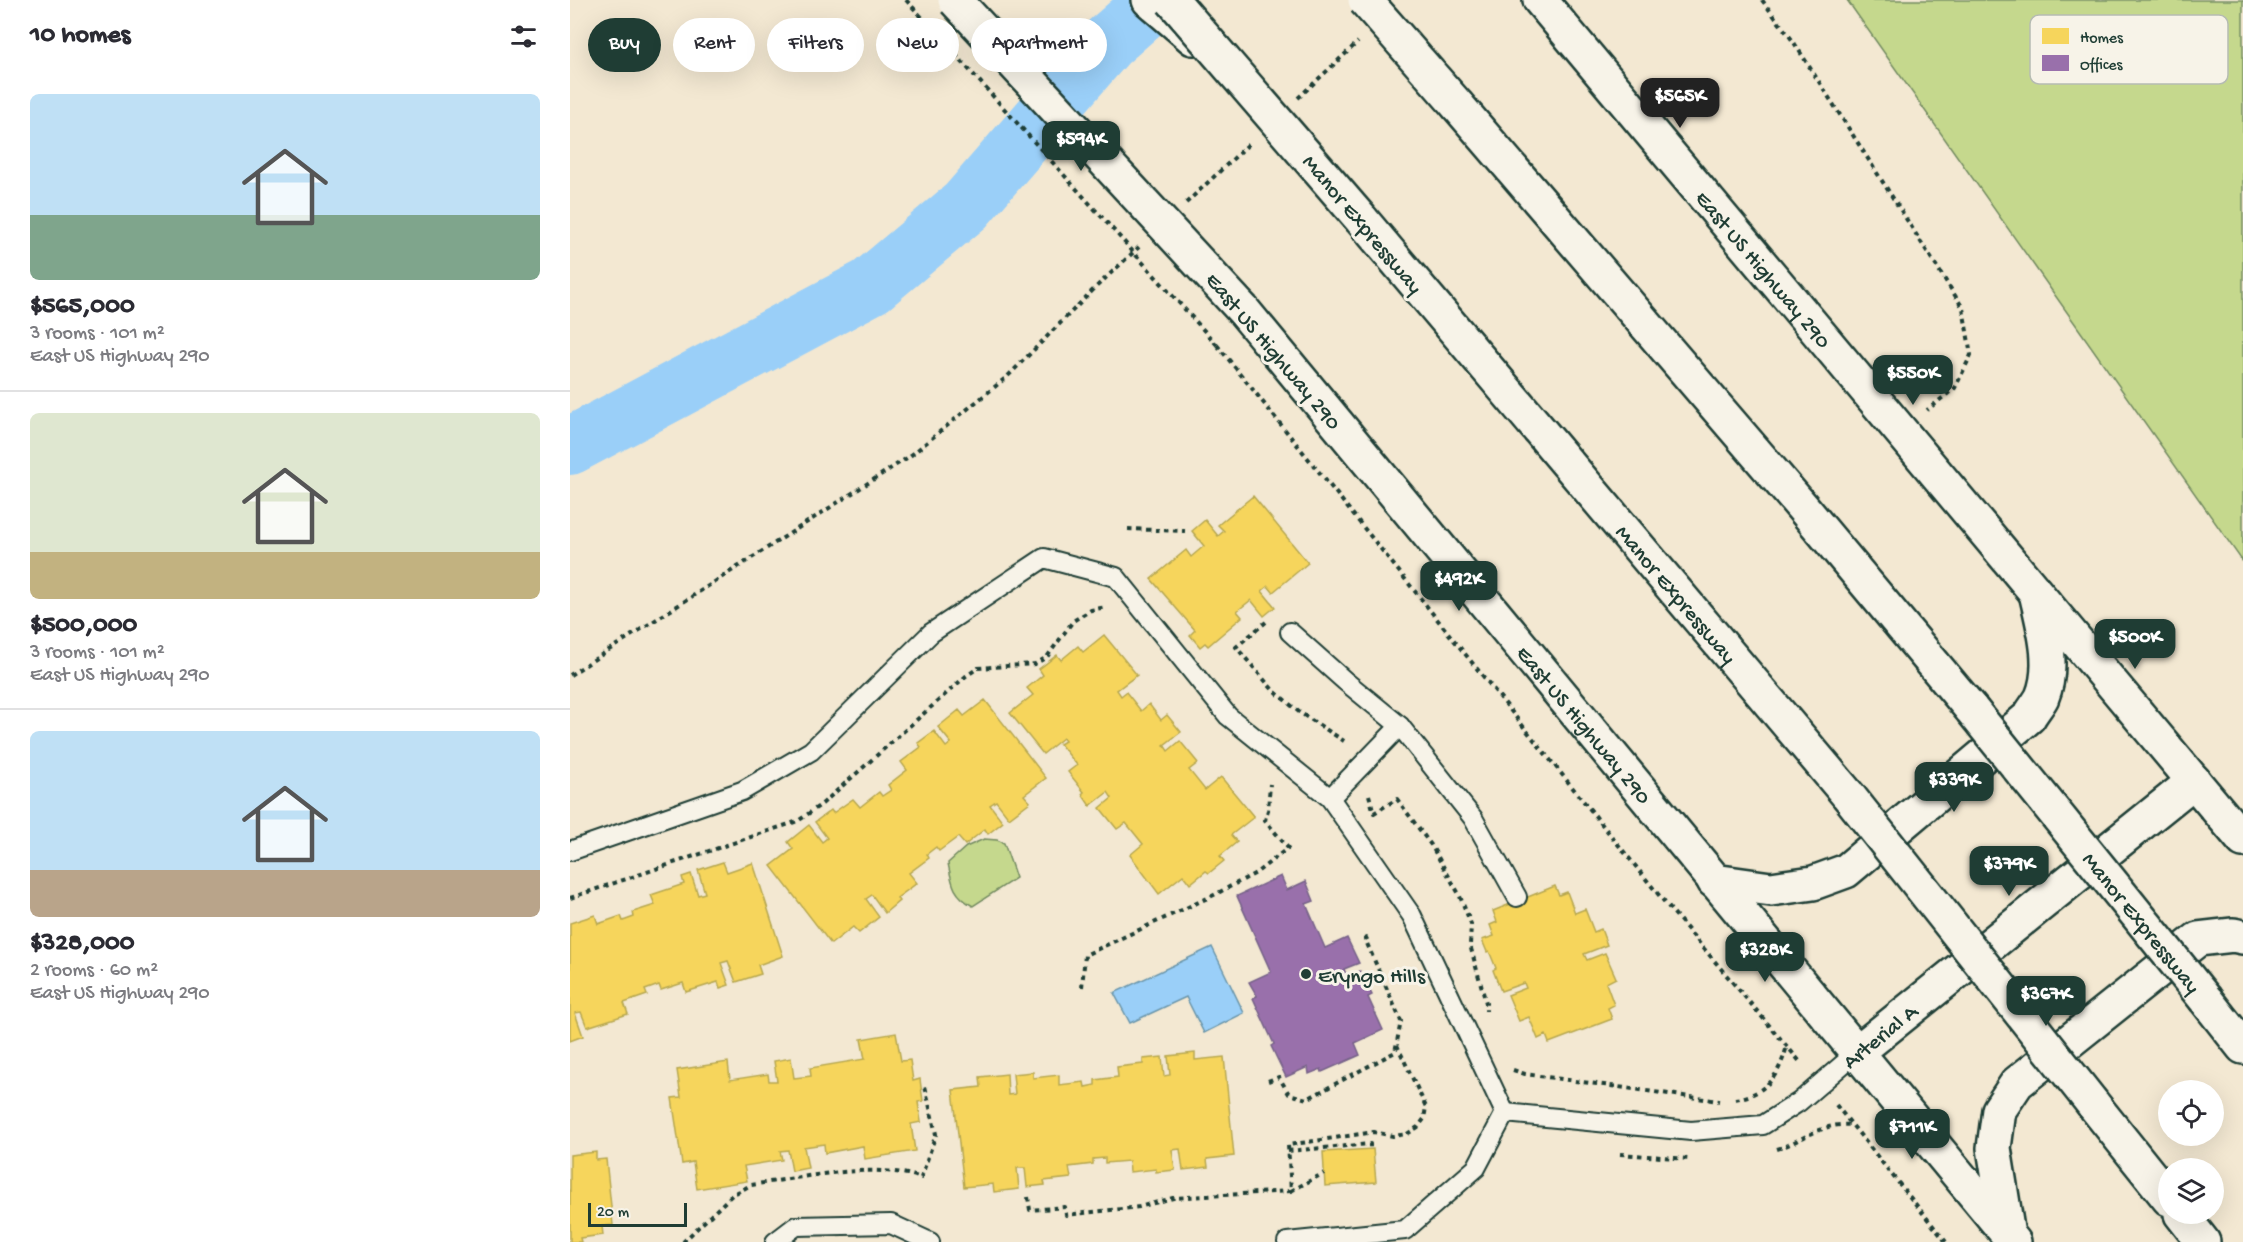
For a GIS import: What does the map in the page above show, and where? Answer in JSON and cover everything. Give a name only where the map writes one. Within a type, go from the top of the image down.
[{"type":"main road","name":"East US Highway 290","points":[[955,0],[1244,310],[2011,1238]]},
{"type":"main road","points":[[1149,0],[1237,76]]},
{"type":"main road","name":"Manor Expressway","points":[[1172,0],[1361,219],[1848,795],[2158,1185]]},
{"type":"main road","name":"Manor Expressway","points":[[1365,0],[1789,491],[1972,710],[2243,1047]]},
{"type":"main road","name":"East US Highway 290","points":[[1540,0],[2243,840]]},
{"type":"main road","points":[[1714,881],[1771,889],[1814,883],[1846,871],[2029,717],[2042,697],[2047,673],[2047,639],[2036,592]]},
{"type":"main road","name":"Arterial A","points":[[1856,1053],[2194,781]]},
{"type":"main road","points":[[2011,1238],[1994,1148],[1999,1110],[2017,1083],[2198,939],[2234,935],[2243,937]]},
{"type":"main road","points":[[2189,1224],[2203,1242]]},
{"type":"lane","points":[[570,851],[742,791],[811,751],[931,633],[1044,558],[1116,577],[1228,716],[1330,798],[1412,916],[1505,1113],[1476,1168],[1405,1230],[1287,1242]]},
{"type":"lane","points":[[1290,632],[1344,681],[1400,726],[1473,818],[1518,897]]},
{"type":"lane","points":[[1330,798],[1400,726]]},
{"type":"lane","name":"Arterial A","points":[[1505,1113],[1691,1131],[1762,1125],[1799,1102],[1856,1053]]},
{"type":"lane","points":[[775,1242],[796,1226],[891,1224],[930,1242]]},
{"type":"path","points":[[906,0],[1217,345],[1666,904],[1820,1085],[1946,1242]]},
{"type":"path","points":[[1762,0],[1793,41],[1963,308],[1971,355],[1955,388],[1901,431]]},
{"type":"path","points":[[1292,104],[1360,40]]},
{"type":"path","points":[[1181,208],[1258,136]]},
{"type":"path","points":[[570,675],[910,456],[1008,376],[1096,287],[1147,240]]},
{"type":"path","points":[[1128,529],[1185,531]]},
{"type":"path","points":[[570,898],[798,821],[822,804],[966,675],[978,668],[1035,664],[1047,657],[1073,621],[1091,610],[1110,606],[1104,598]]},
{"type":"path","points":[[1267,621],[1236,647],[1273,690],[1299,712],[1344,741]]},
{"type":"path","points":[[1082,987],[1085,955],[1256,873],[1288,848],[1264,820],[1268,810],[1270,782]]},
{"type":"path","points":[[1369,792],[1374,813],[1397,799],[1431,845],[1459,894],[1471,924],[1470,945],[1486,1002],[1486,1020]]},
{"type":"path","points":[[1268,1081],[1279,1077],[1289,1094],[1307,1099],[1395,1052],[1401,1022],[1365,939],[1371,936]]},
{"type":"path","points":[[1291,1191],[1288,1145],[1374,1132],[1394,1136],[1407,1134],[1418,1127],[1424,1119],[1426,1107],[1396,1043]]},
{"type":"path","points":[[1732,1099],[1744,1097],[1768,1084],[1780,1069],[1787,1046]]},
{"type":"path","points":[[1509,1066],[1525,1074],[1720,1101]]},
{"type":"path","points":[[683,1242],[732,1195],[751,1185],[882,1169],[921,1178],[936,1134],[925,1086]]},
{"type":"path","points":[[1288,1151],[1370,1144],[1370,1149]]},
{"type":"path","points":[[1028,1197],[1030,1209],[1065,1207],[1066,1215],[1139,1207],[1173,1198],[1291,1191],[1324,1173]]},
{"type":"green space","points":[[1847,0],[2243,0],[2243,562]]},
{"type":"green space","points":[[984,839],[1004,843],[1016,878],[973,906],[957,893],[948,863],[966,847]]},
{"type":"water","points":[[1212,947],[1244,1013],[1204,1033],[1186,997],[1130,1023],[1114,993]]},
{"type":"building: Homes","points":[[1253,496],[1308,563],[1273,592],[1268,586],[1262,591],[1275,607],[1264,616],[1251,600],[1237,611],[1242,617],[1208,646],[1205,643],[1200,647],[1190,635],[1195,630],[1151,579],[1186,550],[1191,557],[1204,546],[1192,531],[1205,520],[1218,536],[1224,531],[1218,525]]},
{"type":"building: Homes","points":[[1104,635],[1137,675],[1117,690],[1121,696],[1126,692],[1141,711],[1149,704],[1161,720],[1167,715],[1181,732],[1164,745],[1168,751],[1180,741],[1198,763],[1189,770],[1205,790],[1221,777],[1254,817],[1231,835],[1237,842],[1220,856],[1224,861],[1209,873],[1206,871],[1190,884],[1183,875],[1159,894],[1130,855],[1143,844],[1126,823],[1117,829],[1100,808],[1112,798],[1108,792],[1090,806],[1082,794],[1084,792],[1068,772],[1077,765],[1060,744],[1065,741],[1063,738],[1043,754],[1010,713],[1033,695],[1027,688],[1043,675],[1039,669],[1057,655],[1061,660],[1078,646],[1083,652]]},
{"type":"building: Homes","points":[[985,700],[1046,778],[1024,795],[1030,802],[1009,818],[996,801],[990,805],[1003,822],[988,834],[985,829],[965,845],[958,837],[939,851],[936,847],[927,854],[929,858],[909,873],[917,883],[897,898],[899,901],[885,913],[872,895],[866,899],[879,917],[859,933],[853,927],[831,944],[771,866],[793,849],[788,842],[809,825],[822,842],[827,838],[815,822],[831,810],[833,813],[853,799],[860,807],[879,792],[882,796],[891,790],[888,785],[907,770],[901,762],[921,747],[918,743],[934,731],[946,747],[951,743],[938,727],[959,710],[964,716]]},
{"type":"building: Homes","points":[[723,862],[727,872],[753,863],[783,956],[758,965],[761,974],[736,982],[728,961],[721,963],[729,985],[720,988],[718,982],[686,992],[683,983],[661,990],[659,985],[645,990],[647,995],[624,1003],[628,1014],[587,1027],[581,1012],[575,1013],[583,1036],[570,1041],[570,923],[595,915],[598,924],[621,916],[623,921],[634,917],[633,912],[655,905],[651,895],[684,884],[682,877],[691,874],[698,895],[705,893],[698,870]]},
{"type":"building: Homes","points":[[1555,886],[1559,895],[1567,892],[1575,913],[1585,909],[1594,932],[1601,929],[1607,945],[1584,954],[1587,960],[1605,953],[1616,978],[1606,983],[1614,1005],[1608,1008],[1612,1019],[1549,1043],[1546,1035],[1538,1039],[1529,1017],[1519,1021],[1508,995],[1526,988],[1524,983],[1501,991],[1493,970],[1496,968],[1482,940],[1494,936],[1490,925],[1497,922],[1493,911]]},
{"type":"building: Homes","points":[[896,1033],[901,1061],[910,1060],[913,1081],[920,1079],[923,1101],[918,1102],[921,1122],[911,1124],[915,1151],[865,1159],[863,1146],[825,1153],[824,1144],[804,1147],[808,1168],[792,1171],[788,1150],[780,1151],[782,1160],[744,1166],[747,1181],[697,1189],[693,1162],[682,1164],[672,1098],[681,1097],[677,1070],[728,1062],[730,1080],[768,1074],[769,1081],[777,1081],[774,1061],[791,1058],[794,1078],[811,1076],[810,1068],[865,1059],[861,1039]]},
{"type":"building: Homes","points":[[1195,1053],[1195,1060],[1224,1057],[1234,1156],[1207,1159],[1208,1167],[1183,1170],[1180,1149],[1172,1150],[1175,1170],[1156,1172],[1156,1169],[1130,1172],[1129,1161],[1105,1163],[1105,1158],[1093,1159],[1093,1164],[1069,1167],[1071,1178],[1044,1181],[1045,1185],[1027,1187],[1025,1168],[1017,1168],[1019,1189],[994,1192],[993,1184],[964,1187],[953,1090],[981,1087],[980,1077],[1007,1074],[1008,1095],[1015,1094],[1013,1074],[1033,1072],[1033,1078],[1059,1075],[1059,1085],[1084,1082],[1085,1087],[1095,1085],[1095,1080],[1118,1077],[1117,1067],[1143,1064],[1143,1059],[1162,1057],[1164,1076],[1170,1075],[1168,1056]]},
{"type":"building: Homes","points":[[1373,1149],[1376,1182],[1325,1186],[1323,1152]]},
{"type":"building: Homes","points":[[596,1152],[596,1160],[606,1159],[613,1225],[602,1226],[603,1235],[580,1238],[581,1242],[570,1242],[570,1155]]},
{"type":"building: Offices","name":"Eryngo Hills","points":[[1281,876],[1287,890],[1306,881],[1314,901],[1306,904],[1325,948],[1347,938],[1359,963],[1344,969],[1347,977],[1360,971],[1372,995],[1368,997],[1383,1030],[1355,1043],[1360,1055],[1322,1072],[1321,1069],[1309,1074],[1308,1067],[1286,1077],[1271,1046],[1274,1044],[1253,998],[1257,996],[1249,982],[1271,972],[1237,896]]},
{"type":"waterway","points":[[570,446],[871,286],[966,206],[1107,43],[1156,0]]},
{"type":"place","name":"Eryngo Hills","points":[[1306,974]]}]
